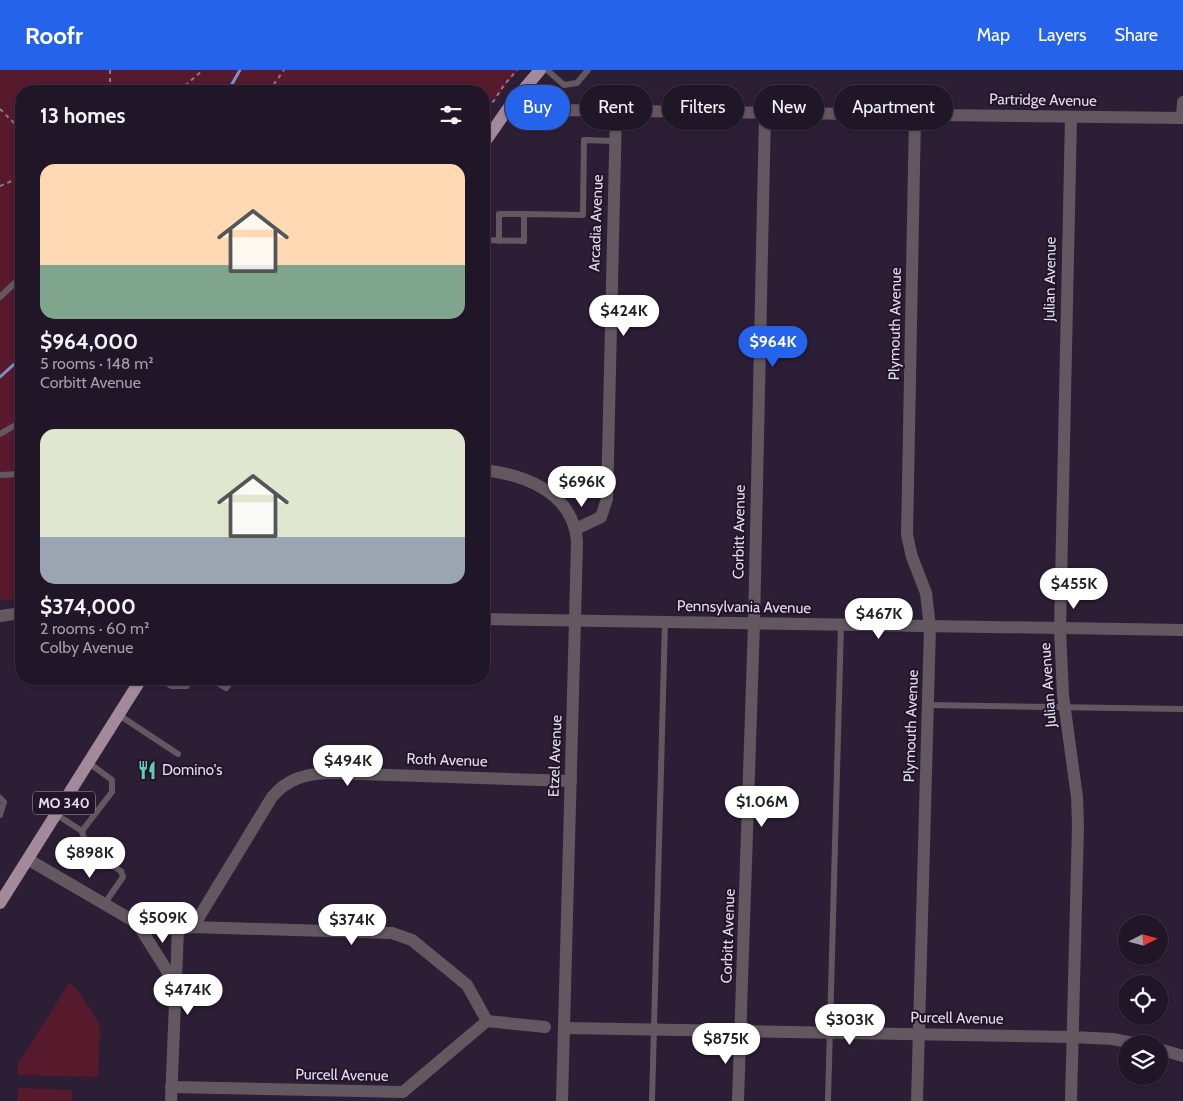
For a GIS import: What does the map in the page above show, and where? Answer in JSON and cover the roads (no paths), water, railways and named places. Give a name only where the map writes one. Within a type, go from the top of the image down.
[{"type":"main road","points":[[527,85],[540,70]]},
{"type":"main road","points":[[490,134],[505,113]]},
{"type":"main road","name":"MO 340","points":[[0,903],[4,888],[29,860],[137,685]]},
{"type":"street","points":[[1183,102],[1183,118]]},
{"type":"street","name":"Partridge Avenue","points":[[652,111],[754,113]]},
{"type":"street","name":"Partridge Avenue","points":[[953,115],[1183,118]]},
{"type":"street","name":"Julian Avenue","points":[[1071,117],[1060,630],[1064,707],[1077,797],[1078,825],[1071,1101]]},
{"type":"street","name":"Arcadia Avenue","points":[[576,529],[601,517],[607,499],[615,130]]},
{"type":"street","name":"Corbitt Avenue","points":[[738,1101],[742,1031],[754,624],[765,130]]},
{"type":"street","name":"Plymouth Avenue","points":[[915,130],[907,535],[912,557],[926,593],[930,627],[917,1101]]},
{"type":"street","name":"Etzel Avenue","points":[[490,471],[517,477],[556,496],[568,510],[576,529],[562,1101]]},
{"type":"street","points":[[0,616],[15,614]]},
{"type":"street","name":"Pennsylvania Avenue","points":[[490,619],[1060,630],[1183,630]]},
{"type":"street","name":"Roth Avenue","points":[[193,927],[272,797],[289,781],[302,776],[330,773],[571,781]]},
{"type":"street","points":[[29,860],[137,923],[163,930],[193,927],[392,933],[412,940],[467,985],[487,1021],[545,1027]]},
{"type":"street","points":[[137,923],[166,969],[175,992]]},
{"type":"street","points":[[171,1101],[178,929]]},
{"type":"street","name":"Purcell Avenue","points":[[171,1086],[402,1097],[487,1021]]},
{"type":"street","name":"Purcell Avenue","points":[[564,1028],[919,1033],[1118,1040]]},
{"type":"street","points":[[1168,1052],[1183,1056]]},
{"type":"lane","points":[[547,70],[564,85],[577,83],[588,70]]},
{"type":"lane","points":[[499,241],[499,214],[583,215],[584,140],[615,141]]},
{"type":"lane","points":[[490,240],[524,241],[524,214]]},
{"type":"lane","points":[[0,297],[15,283]]},
{"type":"lane","points":[[0,434],[15,425]]},
{"type":"lane","points":[[0,475],[15,474]]},
{"type":"lane","points":[[652,1101],[665,622]]},
{"type":"lane","points":[[828,1101],[841,625]]},
{"type":"lane","points":[[170,685],[188,685]]},
{"type":"lane","points":[[928,705],[1183,709]]},
{"type":"lane","points":[[119,715],[178,754]]},
{"type":"lane","points":[[82,830],[112,792],[113,786],[112,780],[89,763]]},
{"type":"lane","points":[[0,798],[4,802],[0,815]]},
{"type":"lane","points":[[57,815],[82,830],[87,850],[121,871],[123,877],[105,904]]},
{"type":"waterway","points":[[231,85],[240,70]]},
{"type":"waterway","points":[[0,377],[15,363]]},
{"type":"place","name":"Domino's","points":[[147,770]]}]
